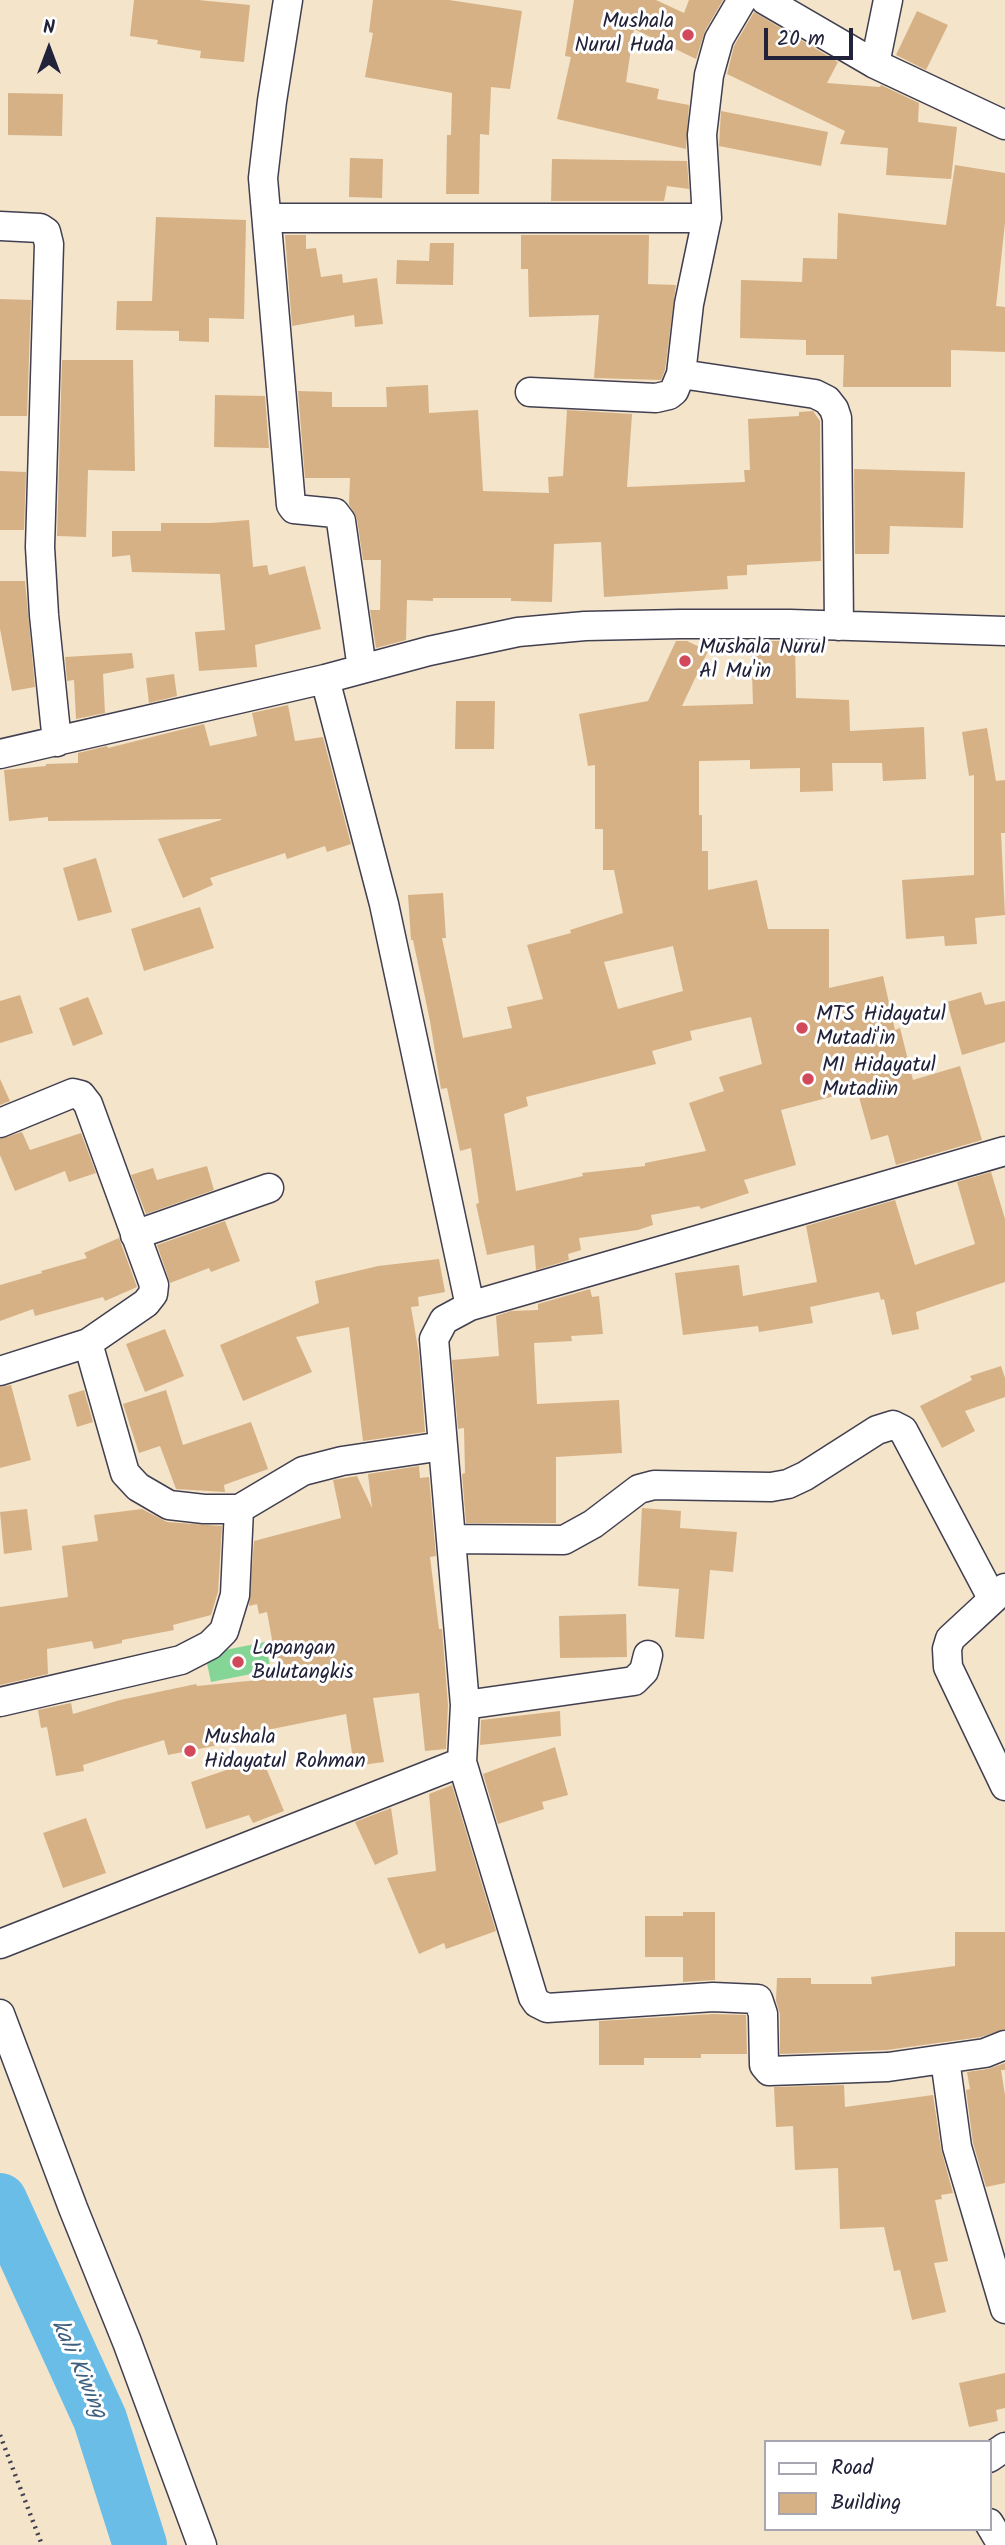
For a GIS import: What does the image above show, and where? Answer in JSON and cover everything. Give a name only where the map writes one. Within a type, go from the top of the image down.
[{"type":"street","points":[[288,0],[272,101],[264,178],[291,505],[294,509],[335,513],[341,521],[362,669]]},
{"type":"street","points":[[530,392],[656,398],[672,393],[681,374],[689,304],[707,218],[702,135],[705,98],[712,59],[719,39],[742,0]]},
{"type":"street","points":[[765,0],[875,64],[1005,125]]},
{"type":"street","points":[[875,64],[888,0]]},
{"type":"street","points":[[268,218],[707,218]]},
{"type":"street","points":[[0,226],[40,228],[46,232],[49,244],[40,547],[57,742]]},
{"type":"street","points":[[681,374],[815,394],[827,400],[834,409],[837,418],[839,626]]},
{"type":"street","points":[[0,754],[324,679],[481,638],[559,628],[680,624],[1005,631]]},
{"type":"street","points":[[324,679],[384,904],[470,1306]]},
{"type":"street","points":[[0,1123],[74,1093],[81,1095],[88,1104],[154,1285],[153,1294],[146,1303],[88,1343],[0,1371]]},
{"type":"street","points":[[1005,1154],[470,1306],[444,1320],[434,1339],[465,1705],[462,1762],[533,1997],[547,2008],[713,1997],[758,1999],[761,2002],[764,2065],[769,2071],[888,2067],[985,2053],[1005,2045]]},
{"type":"street","points":[[135,1236],[270,1188]]},
{"type":"street","points":[[88,1343],[125,1473],[138,1487],[169,1505],[239,1509],[303,1471],[342,1461],[443,1446]]},
{"type":"street","points":[[451,1539],[564,1540],[593,1524],[639,1489],[654,1485],[771,1487],[788,1484],[877,1430],[892,1425],[903,1430],[998,1593],[950,1639],[947,1649],[948,1667],[1005,1786]]},
{"type":"street","points":[[0,1702],[181,1660],[210,1645],[224,1631],[235,1595],[239,1509]]},
{"type":"street","points":[[465,1705],[634,1681],[644,1671],[649,1655]]},
{"type":"street","points":[[0,1944],[462,1762]]},
{"type":"street","points":[[0,2014],[202,2545]]},
{"type":"street","points":[[945,2059],[957,2147],[1005,2308]]},
{"type":"street","points":[[991,2526],[1002,2545]]},
{"type":"path","points":[[0,2435],[43,2545]]},
{"type":"green space","name":"Lapangan Bulutangkis","points":[[265,1642],[271,1670],[211,1682],[205,1654]]},
{"type":"building","points":[[134,0],[198,0],[250,5],[244,62],[200,58],[201,51],[157,44],[158,40],[130,36]]},
{"type":"building","points":[[373,0],[449,0],[522,11],[510,89],[491,87],[489,135],[480,134],[479,194],[446,194],[447,135],[451,135],[452,93],[365,77],[373,33],[369,32]]},
{"type":"building","points":[[574,0],[656,0],[684,13],[689,0],[723,0],[705,31],[696,59],[634,29],[626,82],[659,89],[657,99],[689,105],[686,149],[557,119],[571,57],[565,56]]},
{"type":"building","points":[[917,11],[948,25],[926,70],[896,55]]},
{"type":"building","points":[[754,12],[838,62],[827,83],[881,85],[919,103],[918,122],[957,127],[951,179],[886,175],[888,148],[840,144],[845,131],[727,74],[734,46]]},
{"type":"building","points":[[8,93],[63,94],[62,136],[8,135]]},
{"type":"building","points":[[721,111],[828,132],[821,166],[719,146]]},
{"type":"building","points":[[350,158],[383,159],[382,198],[349,197]]},
{"type":"building","points":[[552,159],[687,161],[689,189],[667,186],[664,201],[551,201]]},
{"type":"building","points":[[955,165],[1005,173],[1005,223],[996,306],[1005,307],[1005,352],[951,350],[951,387],[843,387],[844,355],[806,355],[806,340],[740,338],[741,280],[802,282],[803,258],[837,259],[838,213],[946,225]]},
{"type":"building","points":[[156,217],[246,220],[244,319],[209,318],[209,342],[179,341],[179,331],[116,330],[117,301],[152,301]]},
{"type":"building","points":[[285,235],[306,235],[306,249],[316,248],[321,277],[342,274],[343,283],[377,278],[383,324],[355,327],[354,315],[292,326]]},
{"type":"building","points":[[521,235],[649,235],[648,284],[676,285],[665,370],[661,380],[594,378],[599,315],[529,317],[528,269],[521,269]]},
{"type":"building","points":[[430,243],[454,243],[453,285],[396,284],[397,260],[429,261]]},
{"type":"building","points":[[0,299],[31,300],[27,416],[0,416]]},
{"type":"building","points":[[62,360],[133,360],[135,471],[88,470],[86,537],[57,536]]},
{"type":"building","points":[[428,385],[429,413],[478,410],[483,491],[549,493],[548,477],[563,476],[567,410],[632,414],[627,487],[745,482],[744,470],[750,470],[748,419],[799,416],[799,412],[813,411],[820,421],[821,561],[747,565],[747,575],[727,576],[728,589],[604,597],[601,542],[554,544],[552,602],[511,601],[511,598],[407,600],[406,640],[376,648],[370,610],[380,610],[381,560],[363,560],[357,519],[349,504],[350,478],[305,478],[298,391],[332,392],[332,407],[387,407],[386,387]]},
{"type":"building","points":[[215,395],[265,396],[269,448],[214,447]]},
{"type":"building","points":[[854,469],[965,472],[963,528],[890,526],[889,554],[855,554]]},
{"type":"building","points":[[0,471],[26,472],[24,530],[0,530]]},
{"type":"building","points":[[249,520],[253,567],[267,565],[269,575],[305,566],[321,629],[255,645],[257,667],[199,671],[195,632],[225,630],[220,574],[132,572],[130,555],[112,557],[112,531],[161,531],[161,523]]},
{"type":"building","points":[[0,581],[25,581],[35,687],[12,691],[0,629]]},
{"type":"building","points":[[676,641],[687,641],[708,651],[682,706],[753,704],[751,641],[795,641],[796,698],[849,700],[850,731],[924,727],[926,779],[883,781],[882,763],[832,763],[833,791],[800,792],[800,768],[750,769],[750,760],[699,761],[702,851],[708,851],[708,890],[757,880],[768,929],[829,929],[829,988],[883,976],[895,1030],[900,1028],[913,1080],[960,1066],[982,1140],[896,1165],[888,1135],[871,1140],[857,1090],[781,1110],[796,1165],[744,1180],[749,1193],[701,1209],[699,1206],[651,1215],[653,1225],[638,1230],[579,1238],[581,1250],[568,1254],[569,1260],[536,1270],[534,1245],[487,1255],[476,1204],[479,1203],[471,1148],[460,1151],[447,1088],[441,1089],[430,1021],[411,940],[408,895],[443,893],[446,938],[442,938],[463,1038],[512,1028],[507,1007],[543,999],[527,945],[571,933],[570,930],[623,913],[614,870],[603,870],[603,829],[595,829],[595,765],[588,766],[579,714],[648,701]],"holes":[[[673,946],[683,991],[618,1009],[604,962]],[[751,1017],[762,1064],[719,1077],[724,1091],[689,1103],[706,1151],[645,1163],[645,1166],[582,1173],[583,1176],[516,1191],[504,1114],[528,1106],[526,1097],[656,1064],[652,1051],[692,1040],[690,1031]]]},
{"type":"building","points":[[132,653],[134,668],[103,674],[105,713],[76,719],[74,680],[67,681],[65,657]]},
{"type":"building","points":[[174,674],[177,696],[149,703],[146,678]]},
{"type":"building","points":[[456,701],[495,701],[494,749],[455,749]]},
{"type":"building","points":[[288,705],[295,741],[323,737],[351,844],[327,852],[325,846],[287,859],[285,853],[210,878],[213,885],[183,898],[158,839],[221,819],[48,821],[48,817],[9,821],[4,770],[78,763],[78,753],[204,724],[210,746],[257,736],[252,713]]},
{"type":"building","points":[[987,728],[996,781],[1005,780],[1005,833],[1001,833],[1005,915],[975,918],[977,944],[945,946],[944,936],[906,939],[902,880],[974,875],[974,775],[969,776],[962,732]]},
{"type":"building","points":[[96,858],[112,912],[78,921],[63,868]]},
{"type":"building","points":[[200,907],[214,948],[144,971],[131,929]]},
{"type":"building","points":[[981,992],[985,1005],[1005,1001],[1005,1042],[962,1055],[947,1002]]},
{"type":"building","points":[[20,995],[33,1033],[0,1043],[0,1001]]},
{"type":"building","points":[[88,997],[103,1034],[73,1046],[59,1008]]},
{"type":"building","points":[[0,1079],[10,1101],[0,1105]]},
{"type":"building","points":[[22,1132],[30,1150],[81,1133],[96,1173],[69,1182],[65,1171],[15,1191],[0,1155],[0,1139]]},
{"type":"building","points":[[207,1166],[214,1190],[146,1214],[131,1175],[153,1168],[157,1180]]},
{"type":"building","points":[[991,1172],[1005,1219],[1005,1282],[916,1312],[919,1329],[892,1335],[884,1299],[881,1300],[879,1292],[810,1307],[813,1323],[759,1332],[758,1326],[683,1335],[675,1273],[739,1265],[743,1296],[817,1282],[806,1226],[895,1200],[915,1265],[975,1244],[957,1182]]},
{"type":"building","points":[[225,1221],[240,1261],[211,1272],[209,1268],[170,1283],[157,1245]]},
{"type":"building","points":[[119,1238],[137,1287],[105,1301],[103,1297],[35,1316],[33,1309],[0,1321],[0,1285],[87,1258],[84,1253]]},
{"type":"building","points":[[439,1259],[445,1292],[418,1297],[419,1306],[411,1307],[419,1354],[425,1432],[363,1441],[349,1327],[296,1337],[312,1372],[243,1401],[220,1345],[319,1303],[315,1281],[378,1266]]},
{"type":"building","points":[[590,1289],[592,1297],[599,1296],[603,1334],[571,1336],[572,1341],[534,1343],[537,1404],[619,1400],[622,1453],[556,1457],[556,1523],[466,1523],[462,1474],[465,1473],[464,1428],[458,1429],[452,1360],[499,1356],[496,1316],[511,1311],[538,1310],[538,1304]]},
{"type":"building","points":[[165,1329],[184,1376],[145,1392],[126,1344]]},
{"type":"building","points":[[1001,1366],[1005,1378],[1005,1397],[965,1411],[975,1431],[942,1448],[920,1406],[972,1380],[970,1376]]},
{"type":"building","points":[[11,1385],[31,1460],[0,1468],[0,1387]]},
{"type":"building","points":[[84,1390],[93,1422],[77,1427],[68,1395]]},
{"type":"building","points":[[166,1390],[183,1445],[251,1422],[268,1469],[224,1485],[225,1492],[176,1489],[160,1446],[139,1453],[123,1404]]},
{"type":"building","points":[[419,1466],[420,1478],[429,1477],[436,1556],[430,1557],[439,1629],[442,1629],[448,1705],[446,1749],[425,1751],[419,1693],[373,1698],[384,1762],[354,1766],[346,1714],[272,1729],[272,1733],[253,1736],[254,1738],[168,1755],[164,1740],[83,1765],[84,1771],[56,1776],[47,1727],[41,1728],[38,1710],[71,1703],[73,1714],[120,1700],[196,1684],[279,1678],[267,1612],[259,1614],[257,1604],[249,1606],[254,1541],[341,1518],[333,1480],[357,1476],[372,1508],[368,1474]]},
{"type":"building","points":[[642,1508],[681,1511],[680,1528],[737,1532],[733,1572],[710,1570],[704,1639],[675,1637],[679,1589],[638,1586]]},
{"type":"building","points":[[27,1509],[32,1550],[4,1554],[0,1512]]},
{"type":"building","points":[[142,1509],[167,1522],[222,1526],[218,1592],[211,1615],[173,1625],[174,1630],[122,1640],[122,1643],[94,1649],[92,1641],[47,1649],[48,1674],[0,1685],[0,1607],[68,1597],[62,1546],[98,1541],[94,1515]]},
{"type":"building","points":[[626,1614],[627,1657],[560,1658],[559,1616]]},
{"type":"building","points":[[560,1711],[561,1736],[480,1745],[481,1720]]},
{"type":"building","points":[[555,1747],[568,1795],[542,1802],[544,1809],[498,1824],[483,1774]]},
{"type":"building","points":[[262,1758],[284,1811],[253,1823],[249,1815],[206,1829],[191,1782]]},
{"type":"building","points":[[452,1785],[496,1931],[446,1949],[444,1943],[419,1954],[387,1878],[436,1871],[429,1794]]},
{"type":"building","points":[[391,1808],[398,1854],[375,1865],[355,1822]]},
{"type":"building","points":[[86,1818],[106,1873],[63,1888],[43,1833]]},
{"type":"building","points":[[683,1912],[715,1912],[715,1980],[683,1982],[683,1957],[645,1957],[645,1916],[683,1916]]},
{"type":"building","points":[[955,1932],[1005,1932],[1005,2029],[981,2037],[887,2050],[780,2054],[777,1978],[811,1978],[811,1984],[872,1984],[871,1977],[955,1966]]},
{"type":"building","points":[[713,2014],[746,2015],[747,2054],[701,2054],[701,2058],[644,2058],[644,2065],[599,2065],[599,2021]]},
{"type":"building","points":[[1005,2063],[1005,2070],[1001,2070],[1005,2095],[1005,2183],[986,2187],[973,2143],[966,2090],[970,2089],[967,2072]]},
{"type":"building","points":[[844,2085],[845,2107],[933,2095],[941,2149],[953,2193],[941,2195],[942,2199],[935,2200],[948,2261],[934,2263],[946,2312],[912,2320],[900,2270],[894,2271],[884,2227],[840,2229],[838,2168],[795,2170],[793,2126],[776,2127],[774,2087]]},
{"type":"building","points":[[1005,2373],[1005,2408],[996,2410],[998,2421],[969,2427],[959,2383]]},
{"type":"waterway","name":"kali Kiwing","points":[[0,2200],[100,2419],[140,2545]]},
{"type":"place","name":"Mushala Nurul Huda","points":[[688,35]]},
{"type":"place","name":"Mushala Nurul Al Mu'in","points":[[685,661]]},
{"type":"place","name":"MTS Hidayatul Mutadi'in","points":[[802,1028]]},
{"type":"place","name":"MI Hidayatul Mutadiin","points":[[808,1079]]},
{"type":"place","name":"Lapangan Bulutangkis","points":[[238,1662]]},
{"type":"place","name":"Mushala Hidayatul Rohman","points":[[190,1751]]}]
